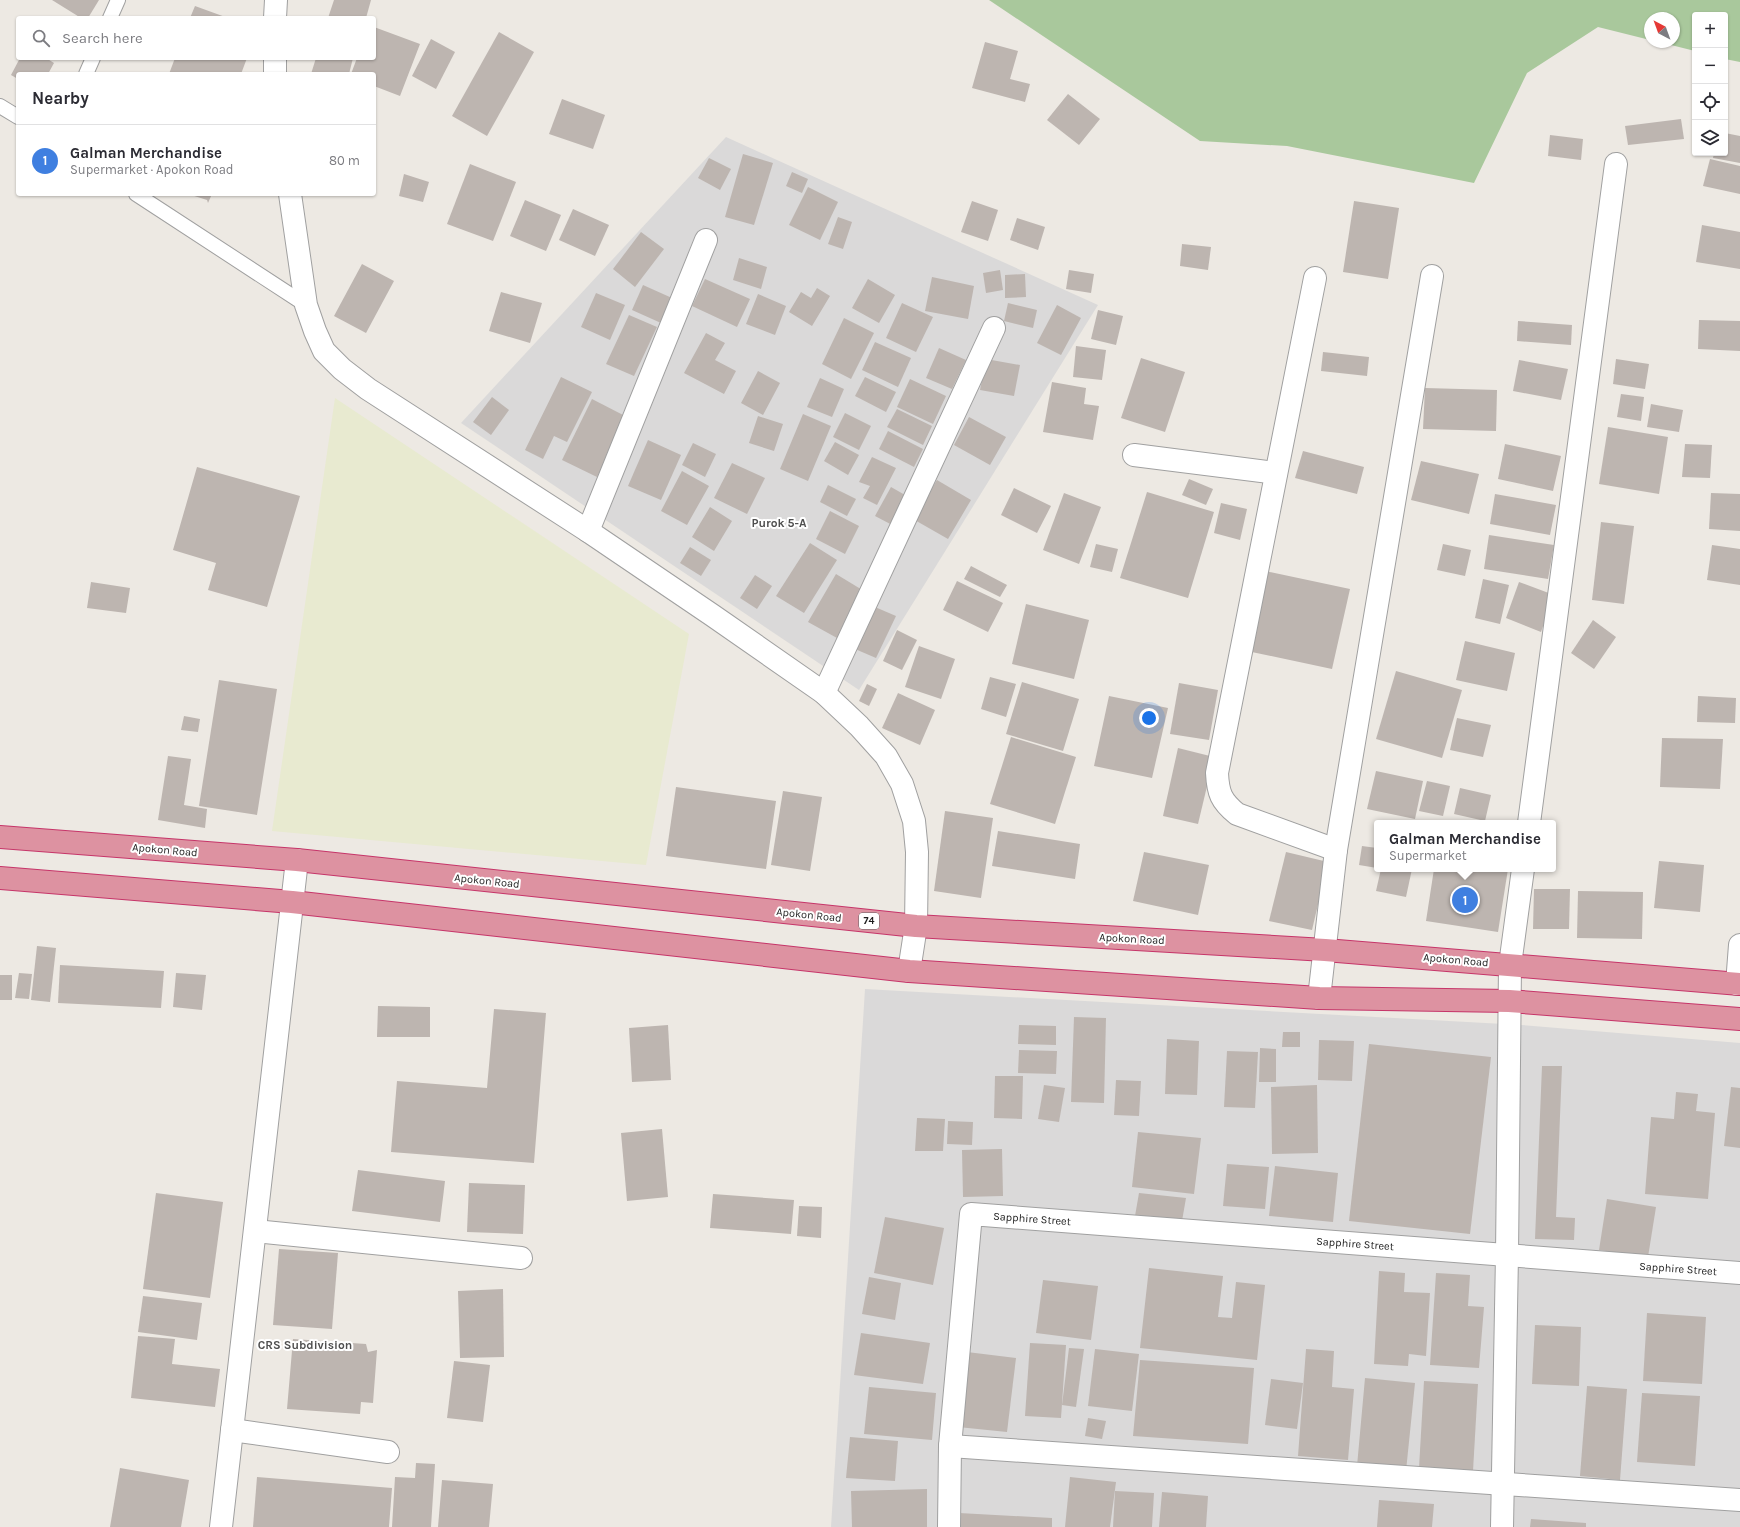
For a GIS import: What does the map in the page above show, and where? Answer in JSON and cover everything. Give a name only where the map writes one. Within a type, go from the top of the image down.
[{"type":"highway","name":"Apokon Road","points":[[0,836],[297,860],[916,926],[1325,950],[1739,984]]},
{"type":"highway","points":[[0,878],[292,902],[909,971],[1319,998],[1509,1001],[1740,1019]]},
{"type":"street","points":[[275,16],[276,0]]},
{"type":"street","points":[[275,60],[275,72]]},
{"type":"street","points":[[1529,820],[1616,164]]},
{"type":"street","points":[[290,196],[306,305],[324,351],[342,369],[368,390],[588,531],[824,693],[859,726],[886,756],[902,784],[914,821],[917,852],[916,926],[909,971]]},
{"type":"street","points":[[588,531],[706,240]]},
{"type":"street","points":[[1319,998],[1336,850],[1432,276]]},
{"type":"street","points":[[1315,278],[1217,773],[1218,789],[1225,804],[1237,814],[1336,850]]},
{"type":"street","points":[[824,693],[994,328]]},
{"type":"street","points":[[1134,455],[1276,473]]},
{"type":"street","points":[[221,1527],[297,860]]},
{"type":"street","points":[[1502,1527],[1510,965],[1523,872]]},
{"type":"street","points":[[1739,984],[1740,945]]},
{"type":"street","name":"Sapphire Street","points":[[950,1446],[971,1214],[1740,1273]]},
{"type":"street","points":[[255,1232],[521,1258]]},
{"type":"street","points":[[232,1430],[388,1452]]},
{"type":"street","points":[[949,1527],[950,1446],[1740,1500]]},
{"type":"lane","points":[[111,16],[118,0]]},
{"type":"lane","points":[[87,72],[92,60]]},
{"type":"lane","points":[[0,106],[16,116]]},
{"type":"lane","points":[[139,196],[306,305]]},
{"type":"shaded area","points":[[726,137],[1098,305],[859,690],[461,423]]},
{"type":"shaded area","points":[[865,989],[1522,1025],[1740,1043],[1740,1527],[831,1527]]},
{"type":"green space","points":[[989,0],[1740,0],[1740,62],[1728,60],[1728,12],[1692,12],[1692,50],[1680,47],[1680,12],[1644,12],[1644,38],[1598,27],[1527,73],[1474,183],[1287,146],[1200,141]]},
{"type":"green space","points":[[335,398],[689,634],[646,865],[272,831]]},
{"type":"building","points":[[52,0],[99,0],[89,16],[78,16]]},
{"type":"building","points":[[334,0],[371,0],[367,16],[329,16]]},
{"type":"building","points":[[195,6],[222,16],[191,16]]},
{"type":"building","points":[[376,28],[420,44],[400,96],[376,87],[376,72],[352,72],[356,60],[376,60]]},
{"type":"building","points":[[499,32],[534,52],[487,136],[452,116]]},
{"type":"building","points":[[431,39],[455,52],[436,89],[412,76]]},
{"type":"building","points":[[985,42],[1018,51],[1010,79],[1030,84],[1025,102],[972,88]]},
{"type":"building","points":[[19,60],[49,60],[54,63],[49,72],[16,72],[16,78],[11,75]]},
{"type":"building","points":[[174,60],[246,60],[242,72],[170,72]]},
{"type":"building","points":[[315,60],[352,60],[350,72],[312,72]]},
{"type":"building","points":[[1068,94],[1100,119],[1079,145],[1047,120]]},
{"type":"building","points":[[562,99],[605,115],[593,149],[549,134]]},
{"type":"building","points":[[1681,119],[1684,139],[1628,145],[1625,126]]},
{"type":"building","points":[[1728,134],[1740,136],[1740,163],[1713,158],[1713,156],[1728,156]]},
{"type":"building","points":[[1550,135],[1583,139],[1581,160],[1548,156]]},
{"type":"building","points":[[743,154],[773,163],[754,225],[725,217]]},
{"type":"building","points":[[709,158],[731,169],[720,190],[698,178]]},
{"type":"building","points":[[1710,159],[1740,166],[1740,194],[1703,186]]},
{"type":"building","points":[[470,164],[516,182],[493,241],[447,224]]},
{"type":"building","points":[[792,172],[808,179],[802,193],[786,186]]},
{"type":"building","points":[[404,174],[429,182],[423,202],[399,196]]},
{"type":"building","points":[[808,187],[838,202],[820,240],[789,225]]},
{"type":"building","points":[[194,196],[211,196],[208,203],[207,200]]},
{"type":"building","points":[[525,200],[561,215],[546,251],[510,236]]},
{"type":"building","points":[[972,201],[998,210],[988,241],[961,232]]},
{"type":"building","points":[[1354,201],[1399,208],[1388,279],[1343,272]]},
{"type":"building","points":[[573,209],[609,225],[595,256],[559,240]]},
{"type":"building","points":[[838,217],[852,222],[843,249],[828,244]]},
{"type":"building","points":[[1017,218],[1045,227],[1038,250],[1010,240]]},
{"type":"building","points":[[1702,225],[1740,232],[1740,269],[1696,262]]},
{"type":"building","points":[[641,232],[664,249],[635,287],[613,269]]},
{"type":"building","points":[[1182,244],[1211,247],[1208,270],[1180,266]]},
{"type":"building","points":[[739,258],[767,267],[761,289],[733,280]]},
{"type":"building","points":[[362,264],[394,281],[366,333],[334,316]]},
{"type":"building","points":[[1000,270],[1003,290],[986,293],[983,273]]},
{"type":"building","points":[[1069,270],[1094,274],[1091,293],[1066,289]]},
{"type":"building","points":[[1025,274],[1026,297],[1005,298],[1005,275]]},
{"type":"building","points":[[932,277],[974,286],[968,319],[925,311]]},
{"type":"building","points":[[705,279],[750,299],[737,327],[692,306]]},
{"type":"building","points":[[868,279],[895,295],[879,323],[852,308]]},
{"type":"building","points":[[643,285],[672,298],[661,323],[632,310]]},
{"type":"building","points":[[817,288],[830,296],[812,326],[789,312],[801,292],[811,298]]},
{"type":"building","points":[[501,292],[542,303],[530,343],[489,331]]},
{"type":"building","points":[[596,293],[625,305],[610,340],[581,327]]},
{"type":"building","points":[[758,294],[786,306],[775,335],[746,324]]},
{"type":"building","points":[[902,303],[933,317],[916,352],[886,338]]},
{"type":"building","points":[[1008,303],[1037,310],[1033,328],[1004,321]]},
{"type":"building","points":[[1057,305],[1081,318],[1061,355],[1037,343]]},
{"type":"building","points":[[1098,310],[1123,316],[1116,345],[1091,339]]},
{"type":"building","points":[[629,315],[657,327],[634,376],[606,364]]},
{"type":"building","points":[[844,318],[874,333],[851,379],[822,364]]},
{"type":"building","points":[[1699,320],[1740,321],[1740,351],[1698,349]]},
{"type":"building","points":[[1518,321],[1572,325],[1571,345],[1517,341]]},
{"type":"building","points":[[706,333],[725,343],[715,360],[736,371],[724,394],[684,373]]},
{"type":"building","points":[[875,342],[911,358],[898,387],[862,370]]},
{"type":"building","points":[[1076,346],[1106,350],[1102,380],[1073,377]]},
{"type":"building","points":[[939,348],[966,360],[952,389],[926,378]]},
{"type":"building","points":[[1323,352],[1369,357],[1367,376],[1321,371]]},
{"type":"building","points":[[1141,358],[1185,372],[1165,432],[1121,418]]},
{"type":"building","points":[[986,359],[1020,365],[1014,396],[980,390]]},
{"type":"building","points":[[1616,359],[1649,364],[1645,389],[1613,384]]},
{"type":"building","points":[[1519,360],[1568,369],[1561,400],[1513,391]]},
{"type":"building","points":[[758,371],[780,383],[763,415],[741,403]]},
{"type":"building","points":[[561,377],[592,392],[567,442],[554,436],[543,459],[525,450]]},
{"type":"building","points":[[865,377],[896,392],[886,412],[855,396]]},
{"type":"building","points":[[820,378],[844,389],[832,417],[807,407]]},
{"type":"building","points":[[910,379],[946,396],[933,424],[897,407]]},
{"type":"building","points":[[1052,382],[1086,388],[1084,404],[1099,406],[1093,440],[1043,432]]},
{"type":"building","points":[[1425,388],[1497,390],[1496,431],[1423,429]]},
{"type":"building","points":[[1621,394],[1644,397],[1641,421],[1617,417]]},
{"type":"building","points":[[492,397],[509,410],[491,435],[473,422]]},
{"type":"building","points":[[592,399],[627,417],[597,477],[562,460]]},
{"type":"building","points":[[1651,404],[1683,410],[1679,432],[1647,427]]},
{"type":"building","points":[[897,409],[932,426],[923,445],[887,427]]},
{"type":"building","points":[[845,413],[871,426],[859,450],[833,437]]},
{"type":"building","points":[[803,414],[831,426],[808,481],[780,469]]},
{"type":"building","points":[[758,416],[783,424],[774,451],[749,443]]},
{"type":"building","points":[[969,417],[1006,437],[990,465],[954,445]]},
{"type":"building","points":[[1608,427],[1668,437],[1659,494],[1599,484]]},
{"type":"building","points":[[888,431],[923,449],[914,467],[879,449]]},
{"type":"building","points":[[648,440],[681,455],[661,500],[628,486]]},
{"type":"building","points":[[835,442],[859,455],[848,475],[824,461]]},
{"type":"building","points":[[693,443],[716,454],[705,477],[682,465]]},
{"type":"building","points":[[1505,444],[1561,456],[1553,491],[1498,479]]},
{"type":"building","points":[[1685,444],[1712,445],[1710,478],[1682,477]]},
{"type":"building","points":[[1303,451],[1364,467],[1357,494],[1295,478]]},
{"type":"building","points":[[872,457],[896,468],[877,505],[863,498],[870,486],[859,482]]},
{"type":"building","points":[[1421,461],[1479,474],[1469,514],[1411,500]]},
{"type":"building","points":[[732,463],[765,478],[747,514],[714,498]]},
{"type":"building","points":[[197,467],[300,496],[267,607],[208,590],[216,563],[173,550]]},
{"type":"building","points":[[682,471],[709,486],[687,525],[661,511]]},
{"type":"building","points":[[1189,479],[1213,489],[1206,505],[1182,495]]},
{"type":"building","points":[[937,480],[971,500],[948,539],[913,519]]},
{"type":"building","points":[[828,485],[856,499],[847,516],[820,502]]},
{"type":"building","points":[[891,487],[912,499],[896,527],[875,516]]},
{"type":"building","points":[[1014,488],[1051,506],[1037,533],[1001,515]]},
{"type":"building","points":[[1147,492],[1214,512],[1188,598],[1120,578]]},
{"type":"building","points":[[1064,493],[1101,507],[1079,564],[1043,550]]},
{"type":"building","points":[[1711,493],[1740,494],[1740,531],[1709,529]]},
{"type":"building","points":[[1495,494],[1556,505],[1550,535],[1490,524]]},
{"type":"building","points":[[1221,503],[1247,509],[1240,540],[1214,533]]},
{"type":"building","points":[[710,507],[732,521],[714,551],[692,537]]},
{"type":"building","points":[[830,511],[859,526],[845,554],[816,539]]},
{"type":"building","points":[[1601,522],[1634,526],[1624,604],[1592,600]]},
{"type":"building","points":[[1489,535],[1554,545],[1548,579],[1484,569]]},
{"type":"building","points":[[810,543],[837,560],[804,613],[776,596]]},
{"type":"building","points":[[1096,544],[1118,549],[1112,572],[1090,567]]},
{"type":"building","points":[[1443,544],[1471,550],[1465,576],[1437,570]]},
{"type":"building","points":[[1712,545],[1740,549],[1740,585],[1707,580]]},
{"type":"building","points":[[690,547],[711,560],[701,576],[680,563]]},
{"type":"building","points":[[971,566],[1007,585],[1000,597],[964,579]]},
{"type":"building","points":[[1265,571],[1350,589],[1332,669],[1247,651]]},
{"type":"building","points":[[836,574],[864,591],[837,638],[808,622]]},
{"type":"building","points":[[755,575],[772,586],[757,609],[740,598]]},
{"type":"building","points":[[1483,579],[1509,585],[1500,624],[1475,618]]},
{"type":"building","points":[[957,581],[1003,603],[988,632],[943,610]]},
{"type":"building","points":[[91,582],[130,588],[126,613],[87,608]]},
{"type":"building","points":[[1519,582],[1554,595],[1541,632],[1506,618]]},
{"type":"building","points":[[1026,604],[1089,620],[1074,679],[1012,664]]},
{"type":"building","points":[[875,607],[896,616],[876,658],[855,649]]},
{"type":"building","points":[[1593,620],[1616,637],[1594,669],[1571,653]]},
{"type":"building","points":[[897,630],[917,640],[902,670],[883,661]]},
{"type":"building","points":[[1465,641],[1515,653],[1507,691],[1456,680]]},
{"type":"building","points":[[919,646],[955,659],[941,699],[905,687]]},
{"type":"building","points":[[1396,671],[1462,690],[1442,758],[1376,739]]},
{"type":"building","points":[[990,677],[1016,684],[1006,717],[981,709]]},
{"type":"building","points":[[219,680],[277,689],[257,815],[199,806]]},
{"type":"building","points":[[1022,682],[1079,699],[1063,751],[1006,734]]},
{"type":"building","points":[[1179,683],[1218,690],[1209,740],[1170,734]]},
{"type":"building","points":[[867,684],[877,689],[869,706],[859,701]]},
{"type":"building","points":[[898,693],[935,710],[920,745],[882,728]]},
{"type":"building","points":[[1109,696],[1168,708],[1152,778],[1094,766]]},
{"type":"building","points":[[1698,696],[1736,698],[1735,723],[1697,722]]},
{"type":"building","points":[[184,716],[200,719],[198,732],[181,730]]},
{"type":"building","points":[[1457,718],[1491,725],[1483,757],[1450,750]]},
{"type":"building","points":[[1011,737],[1076,757],[1055,824],[990,804]]},
{"type":"building","points":[[1662,738],[1723,739],[1720,789],[1660,787]]},
{"type":"building","points":[[1178,748],[1214,757],[1198,824],[1163,816]]},
{"type":"building","points":[[168,756],[191,759],[184,805],[207,809],[205,828],[158,820]]},
{"type":"building","points":[[1376,771],[1423,781],[1415,819],[1367,809]]},
{"type":"building","points":[[1427,781],[1450,786],[1443,816],[1419,811]]},
{"type":"building","points":[[676,787],[776,801],[766,869],[666,856]]},
{"type":"building","points":[[1460,788],[1491,795],[1485,820],[1454,814]]},
{"type":"building","points":[[783,791],[822,797],[810,871],[771,865]]},
{"type":"building","points":[[945,811],[993,818],[981,898],[934,891]]},
{"type":"building","points":[[998,831],[1080,844],[1075,879],[992,866]]},
{"type":"building","points":[[1362,846],[1374,848],[1374,868],[1359,865]]},
{"type":"building","points":[[1144,852],[1209,865],[1198,915],[1133,901]]},
{"type":"building","points":[[1286,852],[1328,862],[1312,930],[1269,921]]},
{"type":"building","points":[[1659,861],[1704,865],[1700,912],[1654,908]]},
{"type":"building","points":[[1380,872],[1411,872],[1406,897],[1376,891]]},
{"type":"building","points":[[1434,872],[1508,872],[1498,932],[1426,921]]},
{"type":"building","points":[[1534,889],[1570,889],[1569,929],[1533,929]]},
{"type":"building","points":[[1578,891],[1643,892],[1642,939],[1577,938]]},
{"type":"building","points":[[37,946],[56,948],[50,1002],[31,1000]]},
{"type":"building","points":[[60,965],[164,971],[161,1008],[58,1003]]},
{"type":"building","points":[[19,973],[32,974],[29,999],[15,998]]},
{"type":"building","points":[[176,973],[206,975],[202,1010],[173,1007]]},
{"type":"building","points":[[0,975],[12,975],[12,1000],[0,1000]]},
{"type":"building","points":[[378,1006],[430,1007],[430,1037],[377,1037]]},
{"type":"building","points":[[494,1009],[546,1013],[534,1163],[391,1152],[397,1081],[487,1088]]},
{"type":"building","points":[[1074,1017],[1106,1018],[1104,1103],[1071,1102]]},
{"type":"building","points":[[668,1025],[671,1080],[632,1082],[629,1028]]},
{"type":"building","points":[[1019,1025],[1056,1026],[1056,1045],[1018,1044]]},
{"type":"building","points":[[1283,1032],[1300,1032],[1300,1047],[1282,1047]]},
{"type":"building","points":[[1167,1039],[1199,1041],[1197,1095],[1165,1094]]},
{"type":"building","points":[[1319,1040],[1354,1041],[1352,1081],[1318,1080]]},
{"type":"building","points":[[1369,1044],[1491,1057],[1470,1234],[1349,1221]]},
{"type":"building","points":[[1260,1048],[1276,1049],[1276,1082],[1259,1082]]},
{"type":"building","points":[[1019,1050],[1057,1051],[1056,1074],[1018,1073]]},
{"type":"building","points":[[1227,1051],[1258,1052],[1255,1108],[1224,1107]]},
{"type":"building","points":[[1542,1066],[1562,1066],[1556,1217],[1575,1218],[1574,1240],[1535,1239]]},
{"type":"building","points":[[995,1076],[1023,1076],[1022,1119],[994,1118]]},
{"type":"building","points":[[1116,1080],[1141,1081],[1139,1116],[1114,1115]]},
{"type":"building","points":[[1044,1085],[1065,1088],[1059,1122],[1038,1119]]},
{"type":"building","points":[[1317,1085],[1318,1153],[1272,1154],[1271,1087]]},
{"type":"building","points":[[1731,1087],[1740,1088],[1740,1148],[1724,1146]]},
{"type":"building","points":[[1676,1092],[1698,1094],[1696,1111],[1715,1113],[1708,1199],[1645,1194],[1651,1117],[1674,1119]]},
{"type":"building","points":[[917,1118],[945,1119],[943,1151],[915,1151]]},
{"type":"building","points":[[948,1121],[973,1122],[972,1145],[947,1144]]},
{"type":"building","points":[[662,1129],[668,1197],[627,1201],[621,1133]]},
{"type":"building","points":[[1138,1132],[1201,1138],[1194,1194],[1132,1187]]},
{"type":"building","points":[[1002,1149],[1003,1196],[963,1197],[962,1150]]},
{"type":"building","points":[[1227,1164],[1269,1167],[1265,1209],[1223,1206]]},
{"type":"building","points":[[1275,1166],[1338,1173],[1333,1222],[1269,1216]]},
{"type":"building","points":[[358,1170],[445,1181],[440,1222],[352,1211]]},
{"type":"building","points":[[469,1183],[525,1185],[523,1234],[467,1232]]},
{"type":"building","points":[[156,1193],[223,1202],[210,1298],[143,1289]]},
{"type":"building","points":[[1139,1193],[1186,1198],[1182,1221],[1135,1216]]},
{"type":"building","points":[[713,1194],[794,1200],[791,1234],[710,1228]]},
{"type":"building","points":[[1607,1199],[1656,1207],[1648,1257],[1599,1250]]},
{"type":"building","points":[[799,1206],[822,1207],[821,1238],[797,1236]]},
{"type":"building","points":[[885,1217],[944,1228],[933,1285],[874,1273]]},
{"type":"building","points":[[279,1249],[338,1253],[332,1329],[273,1325]]},
{"type":"building","points":[[1149,1268],[1223,1276],[1218,1317],[1232,1318],[1236,1282],[1265,1285],[1257,1360],[1140,1348]]},
{"type":"building","points":[[1379,1271],[1405,1273],[1404,1292],[1430,1293],[1426,1356],[1409,1354],[1408,1366],[1374,1364]]},
{"type":"building","points":[[1436,1273],[1470,1275],[1468,1306],[1484,1307],[1479,1368],[1430,1365]]},
{"type":"building","points":[[869,1277],[901,1283],[895,1320],[862,1314]]},
{"type":"building","points":[[1043,1280],[1098,1286],[1091,1340],[1036,1333]]},
{"type":"building","points":[[503,1289],[504,1357],[460,1358],[458,1291]]},
{"type":"building","points":[[143,1296],[202,1303],[197,1340],[138,1332]]},
{"type":"building","points":[[1647,1313],[1706,1317],[1702,1384],[1643,1381]]},
{"type":"building","points":[[1535,1325],[1581,1327],[1579,1386],[1532,1384]]},
{"type":"building","points":[[861,1333],[930,1343],[923,1384],[854,1375]]},
{"type":"building","points":[[138,1336],[175,1339],[172,1364],[220,1369],[215,1407],[131,1398]]},
{"type":"building","points":[[293,1339],[366,1344],[368,1352],[377,1350],[373,1403],[361,1402],[360,1414],[287,1409]]},
{"type":"building","points":[[1030,1343],[1066,1345],[1061,1418],[1025,1416]]},
{"type":"building","points":[[1069,1348],[1084,1349],[1076,1407],[1062,1405]]},
{"type":"building","points":[[1095,1349],[1139,1354],[1132,1411],[1088,1406]]},
{"type":"building","points":[[1306,1349],[1334,1351],[1332,1387],[1354,1389],[1348,1460],[1298,1456]]},
{"type":"building","points":[[967,1352],[1016,1358],[1007,1432],[958,1427]]},
{"type":"building","points":[[1140,1360],[1254,1368],[1248,1444],[1133,1436]]},
{"type":"building","points":[[454,1361],[490,1365],[483,1422],[447,1418]]},
{"type":"building","points":[[1365,1378],[1415,1383],[1406,1471],[1357,1466]]},
{"type":"building","points":[[1271,1379],[1303,1383],[1297,1429],[1265,1425]]},
{"type":"building","points":[[1424,1381],[1478,1384],[1473,1471],[1419,1468]]},
{"type":"building","points":[[1587,1386],[1627,1389],[1620,1480],[1580,1476]]},
{"type":"building","points":[[869,1387],[936,1393],[932,1440],[864,1434]]},
{"type":"building","points":[[1642,1393],[1700,1396],[1695,1466],[1637,1462]]},
{"type":"building","points":[[1088,1418],[1106,1421],[1102,1439],[1085,1436]]},
{"type":"building","points":[[850,1437],[898,1441],[895,1481],[846,1478]]},
{"type":"building","points":[[416,1463],[435,1464],[431,1527],[392,1527],[395,1477],[415,1478]]},
{"type":"building","points":[[120,1468],[189,1480],[181,1527],[110,1527]]},
{"type":"building","points":[[257,1477],[392,1488],[389,1527],[253,1527]]},
{"type":"building","points":[[1070,1477],[1116,1482],[1110,1527],[1065,1527]]},
{"type":"building","points":[[442,1480],[493,1484],[489,1527],[438,1527]]},
{"type":"building","points":[[927,1489],[927,1527],[852,1527],[851,1491]]},
{"type":"building","points":[[1115,1491],[1154,1493],[1152,1527],[1113,1527]]},
{"type":"building","points":[[1162,1492],[1208,1496],[1206,1527],[1159,1527]]},
{"type":"building","points":[[1379,1500],[1434,1504],[1432,1527],[1377,1527]]},
{"type":"building","points":[[959,1513],[1052,1518],[1052,1527],[958,1527]]},
{"type":"building","points":[[1531,1519],[1586,1523],[1586,1527],[1530,1527]]},
{"type":"place","name":"Galman Merchandise","points":[[1465,900]]},
{"type":"district","name":"Purok 5-A","points":[[779,523]]},
{"type":"district","name":"CRS Subdivision","points":[[305,1345]]}]
